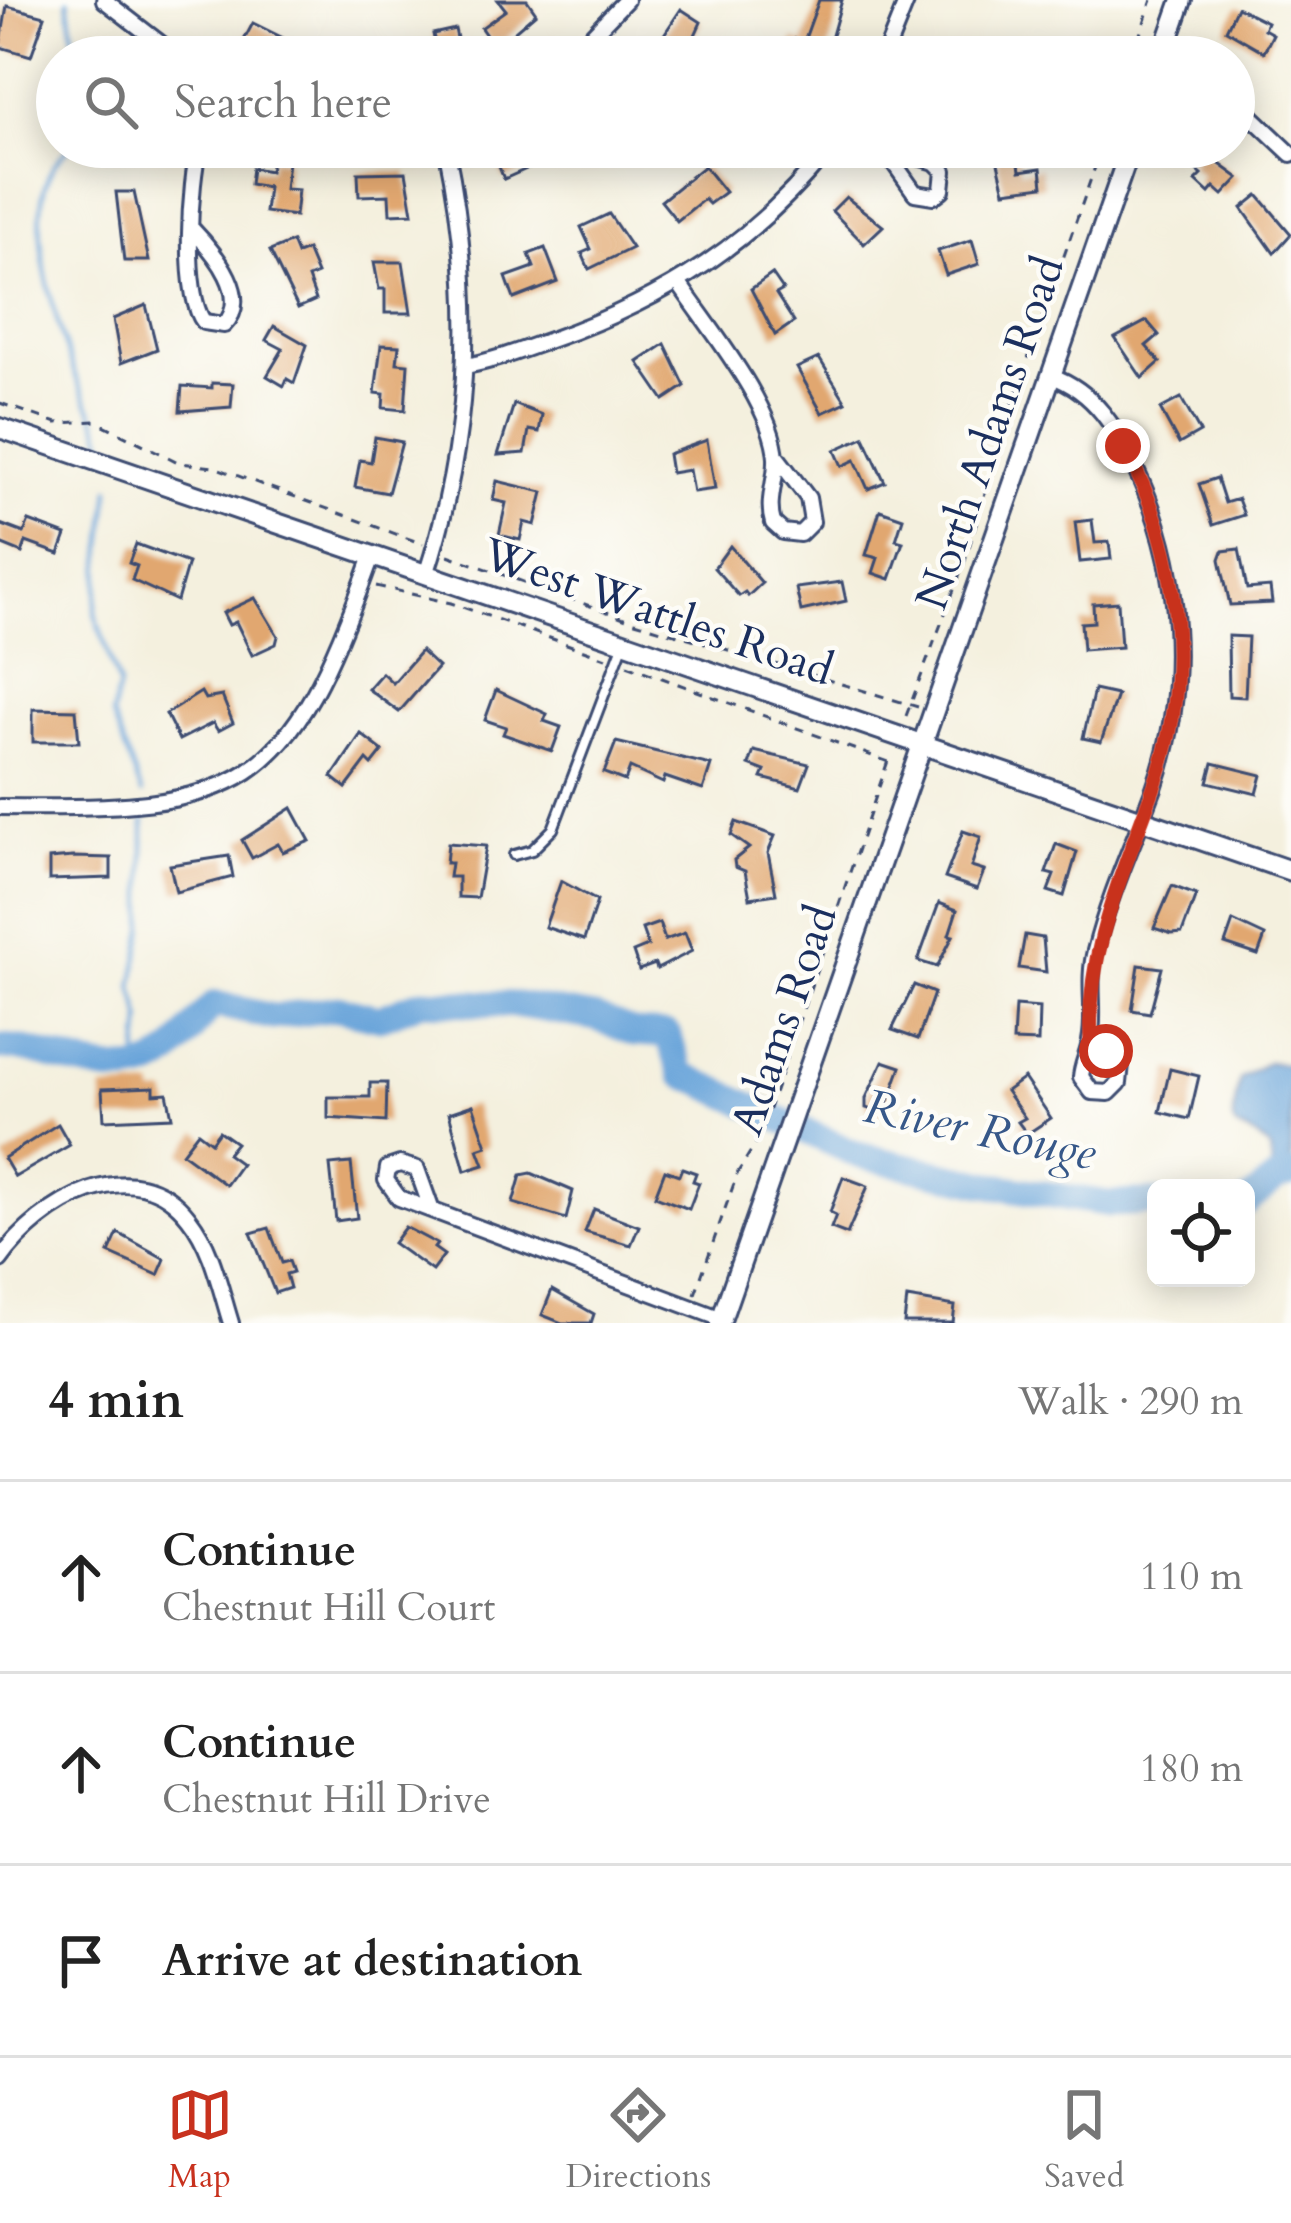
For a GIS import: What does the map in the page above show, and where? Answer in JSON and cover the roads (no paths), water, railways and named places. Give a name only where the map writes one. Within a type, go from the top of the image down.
[{"type":"street","points":[[104,0],[151,36]]},
{"type":"street","points":[[591,36],[626,0]]},
{"type":"street","points":[[892,36],[907,0]]},
{"type":"street","points":[[1169,36],[1182,0]]},
{"type":"street","points":[[1255,120],[1291,154]]},
{"type":"street","points":[[193,230],[233,290],[235,308],[224,325],[204,322],[194,306],[193,230],[197,168]]},
{"type":"street","points":[[427,575],[457,449],[465,365],[464,253],[450,168]]},
{"type":"street","points":[[465,365],[626,314],[680,285],[772,213],[812,168]]},
{"type":"street","points":[[897,168],[915,194],[934,196],[942,190],[941,168]]},
{"type":"street","name":"North Adams Road","points":[[923,744],[1124,168]]},
{"type":"street","points":[[680,285],[748,388],[776,456],[812,506],[812,522],[800,533],[783,532],[770,515],[776,456]]},
{"type":"street","points":[[1052,376],[1086,395],[1113,428],[1140,478],[1166,554],[1175,620],[1174,699],[1162,761],[1095,949],[1091,1040]]},
{"type":"street","name":"West Wattles Road","points":[[0,428],[427,575],[620,652],[923,744],[1291,871]]},
{"type":"street","points":[[0,807],[155,806],[206,792],[244,773],[277,749],[312,704],[372,556]]},
{"type":"street","name":"Adams Road","points":[[721,1321],[923,744]]},
{"type":"street","points":[[0,1260],[35,1218],[70,1198],[116,1184],[153,1189],[176,1203],[196,1227],[231,1323]]},
{"type":"street","points":[[431,1208],[721,1321]]},
{"type":"lane","points":[[514,855],[532,850],[554,830],[620,652]]},
{"type":"water","points":[[1268,1062],[1291,1065],[1291,1174],[1273,1173],[1270,1150],[1234,1123],[1240,1079]]},
{"type":"waterway","points":[[68,0],[73,36]]},
{"type":"waterway","points":[[53,168],[40,221],[42,253],[65,345],[105,448]]},
{"type":"waterway","points":[[110,488],[95,614],[119,686],[112,715],[142,793]]},
{"type":"waterway","points":[[137,1067],[142,1020],[133,987],[144,928],[144,819]]},
{"type":"waterway","name":"River Rouge","points":[[0,1047],[125,1071],[164,1059],[215,1004],[273,1017],[338,1008],[379,1018],[422,1001],[519,1005],[596,1018],[635,1033],[668,1035],[682,1074],[858,1155],[996,1186],[1110,1204],[1147,1202]]},
{"type":"waterway","name":"River Rouge","points":[[1255,1196],[1291,1174]]}]
